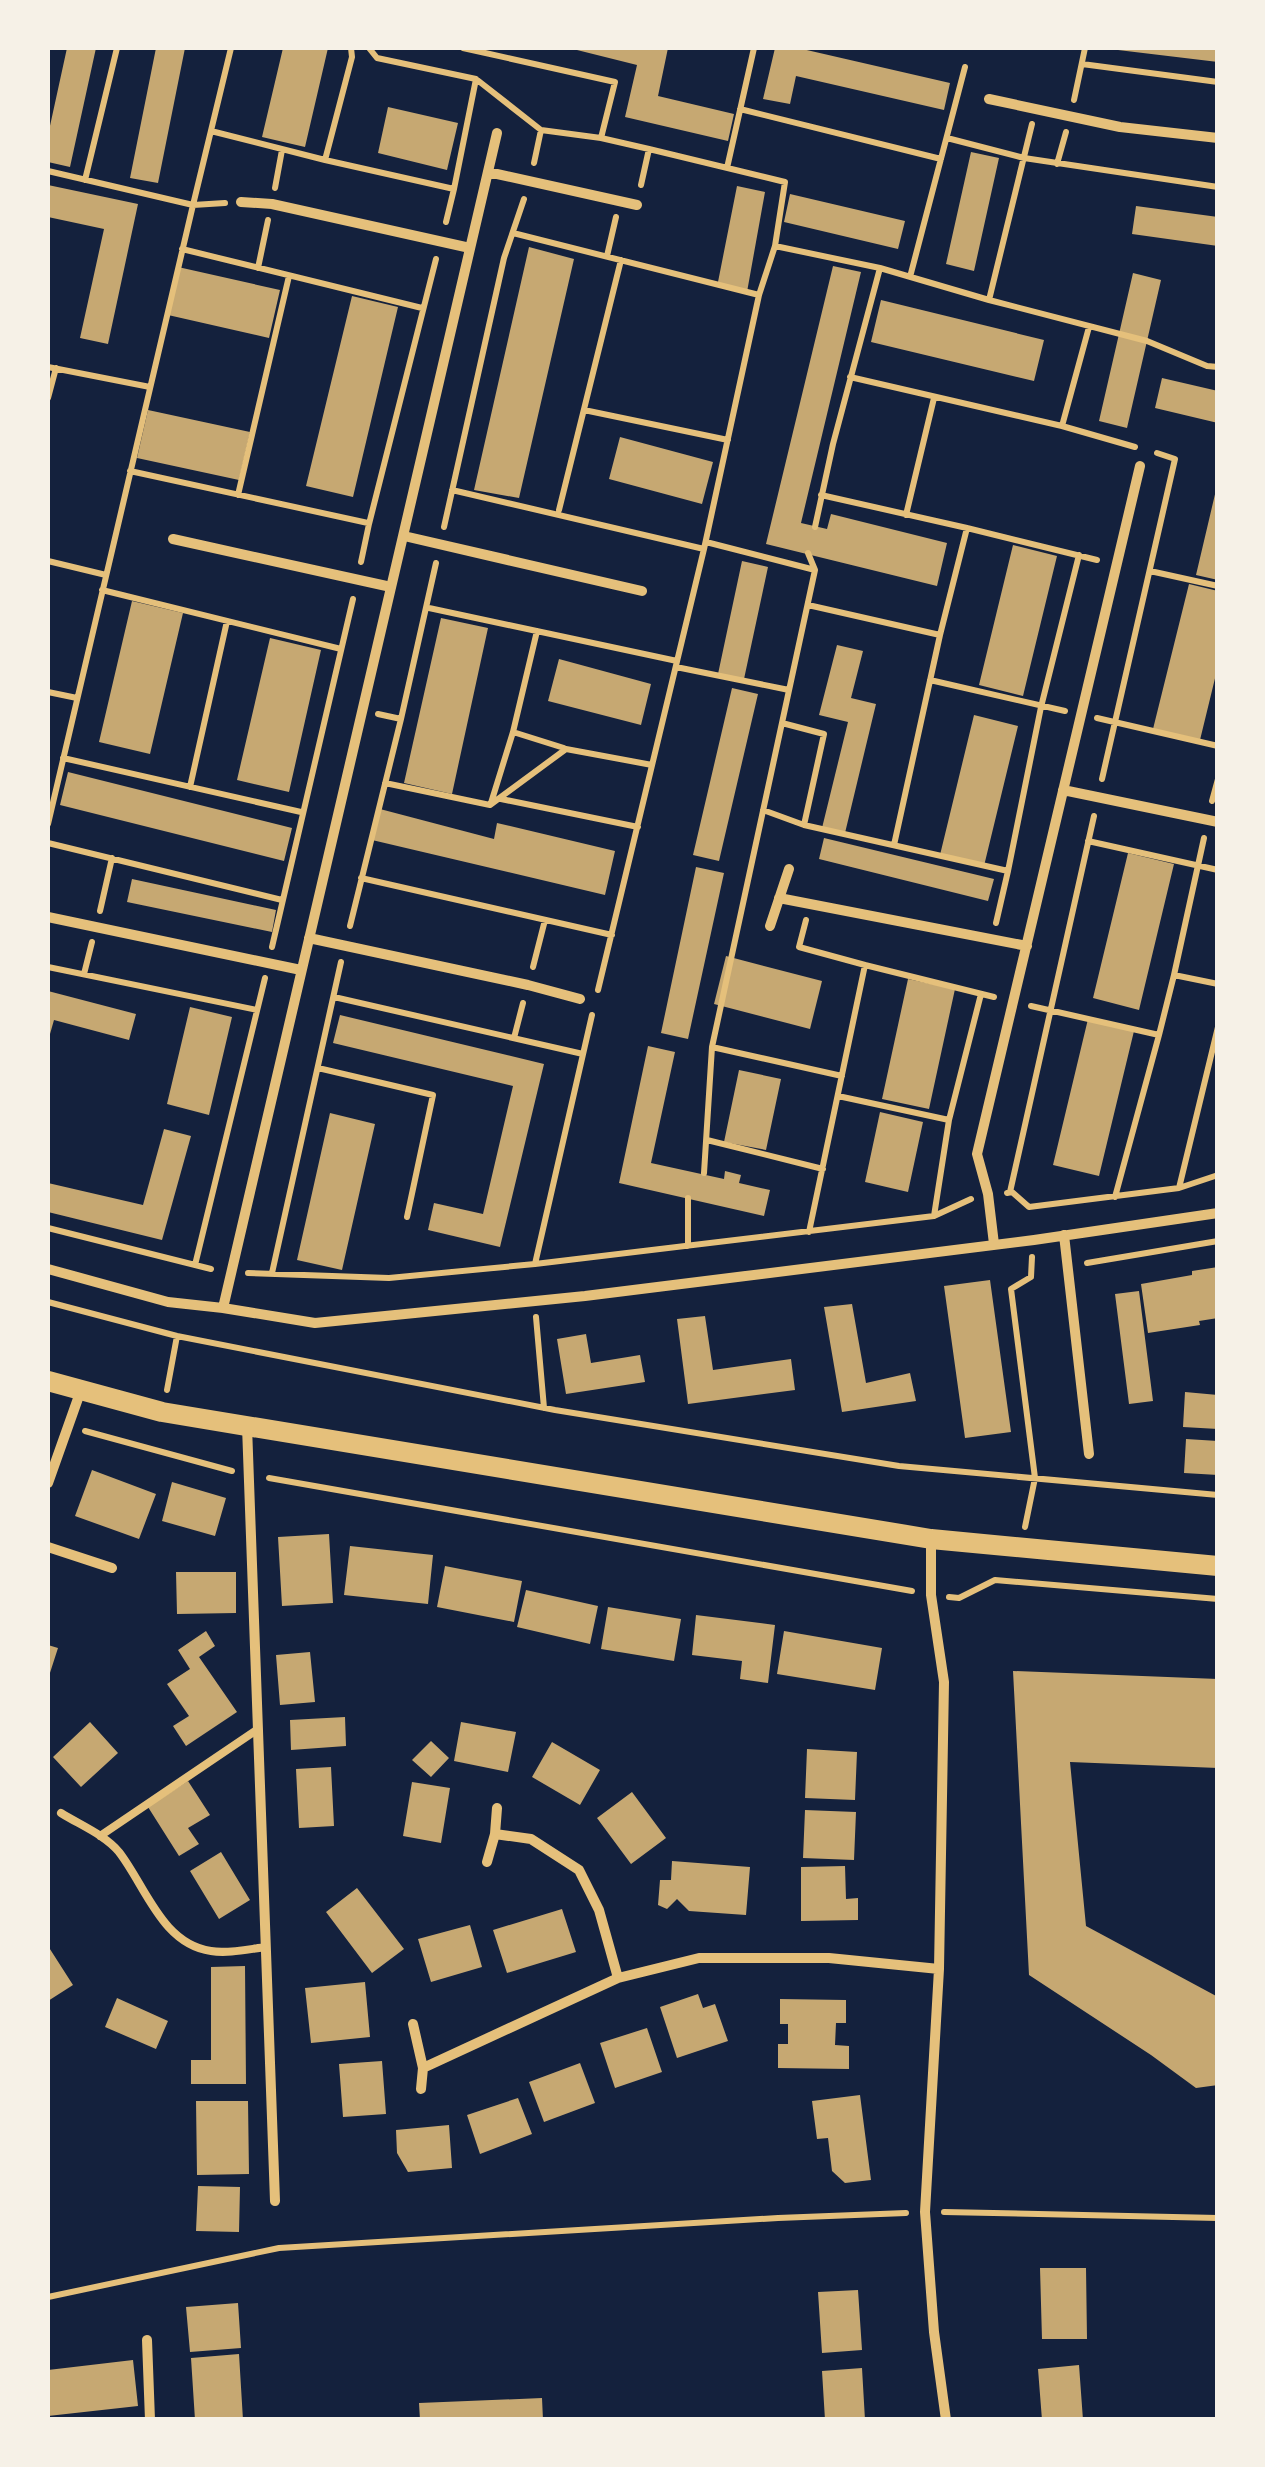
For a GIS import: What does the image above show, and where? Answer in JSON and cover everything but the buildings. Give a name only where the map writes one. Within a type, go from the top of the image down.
[{"type":"main road","points":[[48,1382],[162,1412],[931,1539],[1218,1566]]},
{"type":"street","points":[[989,98],[1120,127],[1218,138]]},
{"type":"street","points":[[223,1308],[497,133]]},
{"type":"street","points":[[488,172],[637,205]]},
{"type":"street","points":[[241,202],[272,204],[470,248]]},
{"type":"street","points":[[994,1244],[988,1194],[977,1154],[1140,466]]},
{"type":"street","points":[[404,536],[642,591]]},
{"type":"street","points":[[173,540],[391,587]]},
{"type":"street","points":[[1063,790],[1213,821]]},
{"type":"street","points":[[770,926],[788,868]]},
{"type":"street","points":[[779,898],[1026,946]]},
{"type":"street","points":[[48,916],[301,970]]},
{"type":"street","points":[[309,938],[580,999]]},
{"type":"street","points":[[48,1269],[168,1302],[315,1323],[534,1301],[1034,1240],[1218,1212]]},
{"type":"street","points":[[1064,1234],[1090,1454]]},
{"type":"street","points":[[48,1482],[82,1390]]},
{"type":"street","points":[[247,1426],[275,2201]]},
{"type":"street","points":[[931,1539],[931,1595],[944,1682],[940,1969],[925,2212],[934,2332],[946,2420]]},
{"type":"street","points":[[48,1546],[112,1568]]},
{"type":"street","points":[[486,1862],[495,1834],[497,1808]]},
{"type":"street","points":[[495,1834],[531,1839],[579,1870],[599,1910],[618,1978]]},
{"type":"street","points":[[423,2068],[618,1978],[699,1958],[829,1958],[940,1969]]},
{"type":"street","points":[[413,2024],[423,2068],[421,2090]]},
{"type":"street","points":[[147,2340],[150,2420]]},
{"type":"lane","points":[[100,1836],[258,1728]]},
{"type":"lane","points":[[61,1814],[118,1851],[151,1905],[183,1942],[213,1952],[266,1947]]},
{"type":"path","points":[[85,180],[117,48]]},
{"type":"path","points":[[48,824],[231,48]]},
{"type":"path","points":[[325,160],[352,57],[351,48]]},
{"type":"path","points":[[369,48],[378,58],[476,79],[541,130],[601,138],[785,182],[775,246],[758,295],[705,545],[535,1264]]},
{"type":"path","points":[[464,48],[615,82],[601,138]]},
{"type":"path","points":[[726,168],[754,48]]},
{"type":"path","points":[[1057,164],[1086,48]]},
{"type":"path","points":[[1082,64],[1218,82]]},
{"type":"path","points":[[910,277],[965,67]]},
{"type":"path","points":[[195,1265],[368,524],[454,189],[476,79]]},
{"type":"path","points":[[740,109],[941,159]]},
{"type":"path","points":[[989,300],[1036,109]]},
{"type":"path","points":[[272,1273],[504,258],[530,181],[541,130]]},
{"type":"path","points":[[210,132],[454,189]]},
{"type":"path","points":[[946,138],[1057,164],[1218,187]]},
{"type":"path","points":[[637,205],[649,149]]},
{"type":"path","points":[[48,171],[192,205],[241,202]]},
{"type":"path","points":[[606,256],[620,201]]},
{"type":"path","points":[[513,233],[758,295]]},
{"type":"path","points":[[775,246],[880,268],[1147,342],[1218,367]]},
{"type":"path","points":[[182,249],[422,308]]},
{"type":"path","points":[[559,510],[620,260]]},
{"type":"path","points":[[815,526],[880,268]]},
{"type":"path","points":[[238,495],[288,276]]},
{"type":"path","points":[[1062,426],[1090,328]]},
{"type":"path","points":[[48,398],[52,367],[150,387]]},
{"type":"path","points":[[850,377],[1062,426],[1138,448]]},
{"type":"path","points":[[906,514],[934,398]]},
{"type":"path","points":[[584,410],[728,440]]},
{"type":"path","points":[[1010,1192],[1175,458],[1156,453]]},
{"type":"path","points":[[130,471],[368,524]]},
{"type":"path","points":[[452,490],[815,570]]},
{"type":"path","points":[[821,495],[1117,566]]},
{"type":"path","points":[[894,845],[967,528]]},
{"type":"path","points":[[704,1173],[712,1047],[808,606],[815,570],[808,554]]},
{"type":"path","points":[[992,939],[1041,707],[1079,555]]},
{"type":"path","points":[[48,561],[106,575]]},
{"type":"path","points":[[1150,571],[1218,586]]},
{"type":"path","points":[[102,590],[341,649]]},
{"type":"path","points":[[808,606],[940,635]]},
{"type":"path","points":[[428,608],[789,690]]},
{"type":"path","points":[[190,787],[227,621]]},
{"type":"path","points":[[490,805],[513,732],[537,631]]},
{"type":"path","points":[[930,680],[1218,746]]},
{"type":"path","points":[[48,692],[77,698]]},
{"type":"path","points":[[782,723],[824,734],[804,825]]},
{"type":"path","points":[[513,732],[566,749],[652,765]]},
{"type":"path","points":[[385,783],[490,805],[566,749]]},
{"type":"path","points":[[63,758],[302,812]]},
{"type":"path","points":[[500,798],[638,826]]},
{"type":"path","points":[[763,810],[804,825],[1008,871]]},
{"type":"path","points":[[1115,1197],[1159,1035],[1198,866],[1213,821]]},
{"type":"path","points":[[1088,841],[1218,870]]},
{"type":"path","points":[[48,844],[282,900]]},
{"type":"path","points":[[362,878],[612,935]]},
{"type":"path","points":[[811,904],[799,946],[1013,1002],[1159,1035]]},
{"type":"path","points":[[809,1232],[865,965]]},
{"type":"path","points":[[48,967],[257,1010]]},
{"type":"path","points":[[1174,974],[1218,984]]},
{"type":"path","points":[[934,1216],[949,1120],[981,994]]},
{"type":"path","points":[[334,996],[583,1054]]},
{"type":"path","points":[[1179,1188],[1218,1027]]},
{"type":"path","points":[[712,1047],[842,1076]]},
{"type":"path","points":[[318,1068],[432,1094],[407,1218]]},
{"type":"path","points":[[838,1096],[949,1120]]},
{"type":"path","points":[[706,1140],[823,1169]]},
{"type":"path","points":[[48,1228],[231,1273],[388,1278],[934,1216],[988,1194],[1010,1192],[1029,1207],[1179,1188],[1218,1175]]},
{"type":"path","points":[[688,1198],[688,1246]]},
{"type":"path","points":[[1021,1547],[1035,1478],[1012,1289],[1031,1277],[1034,1240]]},
{"type":"path","points":[[1071,1266],[1218,1241]]},
{"type":"path","points":[[534,1301],[544,1408]]},
{"type":"path","points":[[48,1302],[177,1336],[544,1408],[900,1466],[1218,1495]]},
{"type":"path","points":[[67,1426],[249,1475],[931,1595],[959,1598],[995,1580],[1218,1599]]},
{"type":"path","points":[[48,2298],[278,2248],[925,2212],[1218,2218]]}]
